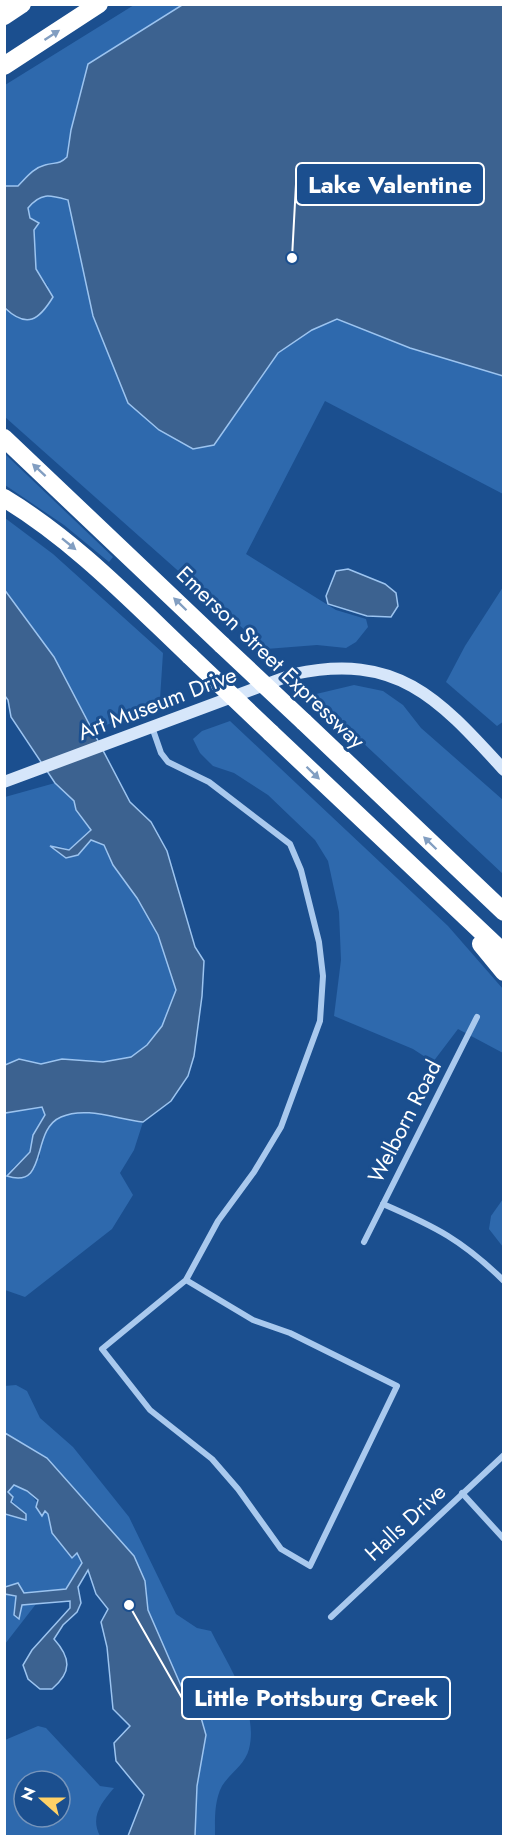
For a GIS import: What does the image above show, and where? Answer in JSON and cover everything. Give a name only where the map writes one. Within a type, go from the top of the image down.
[{"type":"highway","points":[[4,16],[22,4]]},
{"type":"highway","points":[[4,66],[99,4]]},
{"type":"highway","name":"Emerson Street Expressway","points":[[4,438],[504,912]]},
{"type":"highway","points":[[4,498],[95,565],[504,953]]},
{"type":"highway","points":[[457,868],[504,902]]},
{"type":"highway","points":[[436,890],[504,972]]},
{"type":"street","name":"Art Museum Drive","points":[[4,782],[294,674],[333,667],[379,672],[428,694],[448,710],[504,770]]},
{"type":"street","points":[[152,726],[161,753],[168,762],[208,782],[290,844],[301,870],[314,921],[323,976],[320,1021],[281,1127],[254,1172],[218,1221],[186,1280],[102,1348],[150,1410],[212,1459],[238,1489],[281,1549],[310,1566],[397,1386],[290,1333],[253,1320],[186,1280]]},
{"type":"street","name":"Welborn Road","points":[[364,1242],[477,1017]]},
{"type":"street","points":[[383,1204],[448,1233],[469,1248],[504,1281]]},
{"type":"street","name":"Halls Drive","points":[[331,1617],[504,1455]]},
{"type":"street","points":[[462,1493],[504,1539]]},
{"type":"shaded area","points":[[134,5],[182,5],[88,64],[71,130],[67,157],[57,165],[45,165],[18,186],[5,186],[5,85]]},
{"type":"shaded area","points":[[182,5],[503,5],[503,376],[410,348],[337,319],[312,330],[278,353],[214,445],[193,449],[159,430],[128,403],[93,316],[68,200],[51,196],[37,199],[28,208],[30,218],[39,223],[34,230],[36,269],[53,297],[43,311],[32,319],[20,318],[5,308],[5,186],[18,186],[37,168],[59,162],[67,157],[71,130],[88,64]]},
{"type":"shaded area","points":[[45,195],[68,200],[93,316],[128,403],[214,445],[278,353],[312,330],[337,318],[410,348],[503,376],[503,494],[325,401],[246,554],[336,610],[366,619],[368,627],[356,642],[346,648],[317,645],[266,649],[5,417],[5,308],[18,318],[48,286],[36,269],[34,229],[28,208],[37,198]]},
{"type":"shaded area","points":[[5,454],[113,557],[109,562],[64,525],[5,485]]},
{"type":"shaded area","points":[[5,518],[53,554],[163,653],[160,699],[146,710],[93,730],[54,657],[5,589]]},
{"type":"shaded area","points":[[348,569],[385,584],[396,593],[398,606],[391,617],[367,616],[328,604],[326,596],[336,571]]},
{"type":"shaded area","points":[[503,587],[504,721],[497,726],[446,682],[465,646]]},
{"type":"shaded area","points":[[4,589],[54,657],[130,802],[151,822],[167,851],[195,947],[204,961],[194,1056],[188,1076],[171,1101],[143,1122],[91,1113],[61,1117],[45,1134],[29,1175],[20,1178],[7,1176],[30,1152],[33,1135],[45,1115],[42,1107],[5,1113],[5,1065],[19,1059],[41,1064],[62,1059],[103,1062],[131,1057],[147,1045],[162,1026],[176,990],[158,935],[137,898],[113,865],[104,845],[91,840],[78,855],[66,858],[50,846],[69,850],[91,830],[76,810],[74,801],[55,783],[11,717],[5,696]]},
{"type":"shaded area","points":[[354,685],[383,691],[403,705],[421,728],[503,800],[503,874],[312,695]]},
{"type":"shaded area","points":[[230,721],[448,926],[503,989],[503,1053],[458,1029],[433,1062],[413,1049],[334,1016],[341,960],[339,912],[328,861],[315,840],[268,795],[234,773],[213,766],[200,753],[193,739],[202,731]]},
{"type":"shaded area","points":[[55,783],[74,801],[76,811],[91,831],[69,850],[53,844],[78,855],[91,840],[104,845],[113,865],[137,898],[158,935],[176,990],[162,1026],[147,1045],[131,1057],[103,1062],[62,1059],[41,1064],[19,1059],[5,1065],[5,797]]},
{"type":"shaded area","points":[[42,1107],[45,1115],[33,1135],[30,1152],[12,1169],[40,1158],[41,1144],[47,1131],[55,1121],[65,1115],[77,1112],[90,1113],[143,1122],[134,1150],[120,1173],[133,1195],[112,1229],[25,1297],[5,1290],[4,1113]]},
{"type":"shaded area","points":[[503,1199],[503,1247],[489,1229],[491,1216]]},
{"type":"shaded area","points":[[16,1385],[27,1391],[40,1418],[73,1447],[129,1517],[176,1614],[197,1628],[211,1631],[240,1688],[250,1719],[249,1749],[241,1765],[219,1792],[215,1836],[195,1836],[197,1786],[206,1735],[200,1714],[182,1688],[148,1610],[145,1581],[134,1556],[47,1458],[5,1433],[4,1386]]},
{"type":"shaded area","points":[[5,1433],[47,1458],[134,1556],[145,1581],[148,1610],[182,1688],[200,1714],[206,1735],[197,1786],[195,1836],[128,1836],[144,1795],[116,1761],[114,1743],[130,1726],[113,1709],[107,1647],[101,1622],[108,1609],[96,1594],[88,1570],[78,1587],[81,1603],[77,1612],[63,1625],[54,1639],[64,1652],[66,1659],[66,1671],[63,1677],[52,1689],[40,1689],[28,1679],[23,1665],[32,1650],[70,1608],[70,1601],[22,1605],[19,1619],[14,1615],[16,1596],[5,1594],[5,1587],[18,1583],[24,1593],[66,1589],[82,1563],[77,1553],[72,1558],[52,1533],[48,1514],[45,1511],[42,1516],[36,1507],[38,1500],[27,1491],[14,1485],[8,1492],[13,1497],[11,1502],[26,1514],[26,1520],[5,1514]]},
{"type":"shaded area","points":[[14,1485],[32,1496],[42,1515],[45,1511],[48,1514],[52,1533],[72,1558],[77,1553],[82,1564],[67,1589],[24,1593],[18,1583],[5,1587],[4,1514],[25,1520],[8,1493]]},
{"type":"shaded area","points":[[4,1594],[16,1596],[19,1618],[22,1605],[36,1604],[5,1644]]},
{"type":"shaded area","points":[[38,1726],[46,1728],[100,1786],[114,1788],[98,1810],[96,1823],[100,1836],[5,1836],[5,1740]]},
{"type":"place","name":"Lake Valentine","points":[[292,258]]},
{"type":"place","name":"Little Pottsburg Creek","points":[[129,1605]]}]
